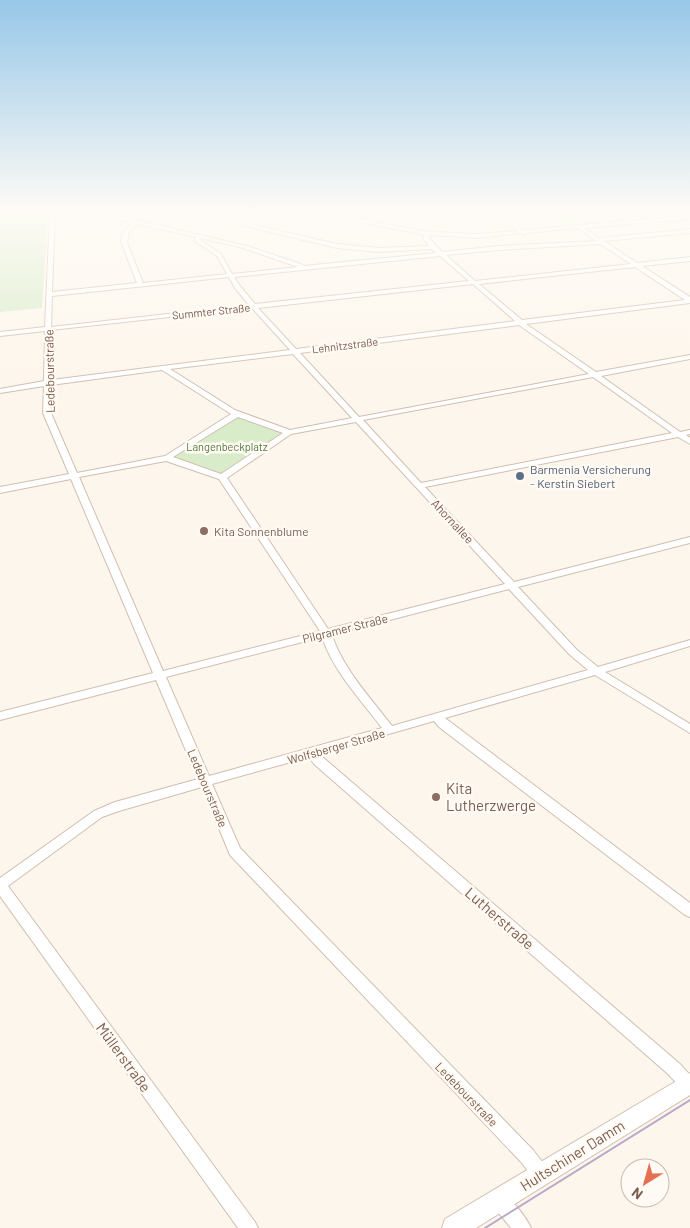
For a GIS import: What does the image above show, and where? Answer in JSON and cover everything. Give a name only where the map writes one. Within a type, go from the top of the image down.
[{"type":"main road","name":"Hultschiner Damm","points":[[454,1228],[689,1083]]},
{"type":"street","name":"Ledebourstraße","points":[[50,269],[46,384],[47,413],[235,851],[527,1156],[541,1174]]},
{"type":"street","points":[[135,269],[141,284]]},
{"type":"street","name":"Ahornallee","points":[[226,269],[237,287],[253,306],[572,652],[596,671],[690,729]]},
{"type":"street","points":[[49,294],[290,269]]},
{"type":"street","points":[[458,269],[521,323],[690,442]]},
{"type":"street","name":"Summter Straße","points":[[0,334],[594,269]]},
{"type":"street","points":[[642,269],[690,301]]},
{"type":"street","name":"Lehnitzstraße","points":[[0,391],[690,301]]},
{"type":"street","points":[[222,477],[289,432],[690,357]]},
{"type":"street","points":[[165,368],[236,414],[289,432]]},
{"type":"street","points":[[0,490],[167,458],[236,414]]},
{"type":"street","points":[[420,486],[690,432]]},
{"type":"street","points":[[167,458],[222,477],[326,633],[338,660],[389,730]]},
{"type":"street","name":"Pilgramer Straße","points":[[0,716],[690,540]]},
{"type":"street","name":"Wolfsberger Straße","points":[[0,886],[98,814],[115,807],[312,753],[690,643]]},
{"type":"street","points":[[437,717],[443,724],[690,911]]},
{"type":"street","name":"Lutherstraße","points":[[312,753],[318,761],[689,1083]]},
{"type":"street","name":"Müllerstraße","points":[[0,886],[249,1228]]},
{"type":"street","points":[[499,1200],[522,1228]]},
{"type":"green space","points":[[0,269],[44,269],[42,308],[0,312]]},
{"type":"green space","name":"Langenbeckplatz","points":[[236,416],[283,432],[283,434],[224,473],[176,458],[174,455]]},
{"type":"tram line","points":[[485,1228],[690,1100]]},
{"type":"place","name":"Barmenia Versicherung - Kerstin Siebert","points":[[520,476]]},
{"type":"place","name":"Kita Sonnenblume","points":[[204,531]]},
{"type":"place","name":"Kita Lutherzwerge","points":[[436,797]]}]
